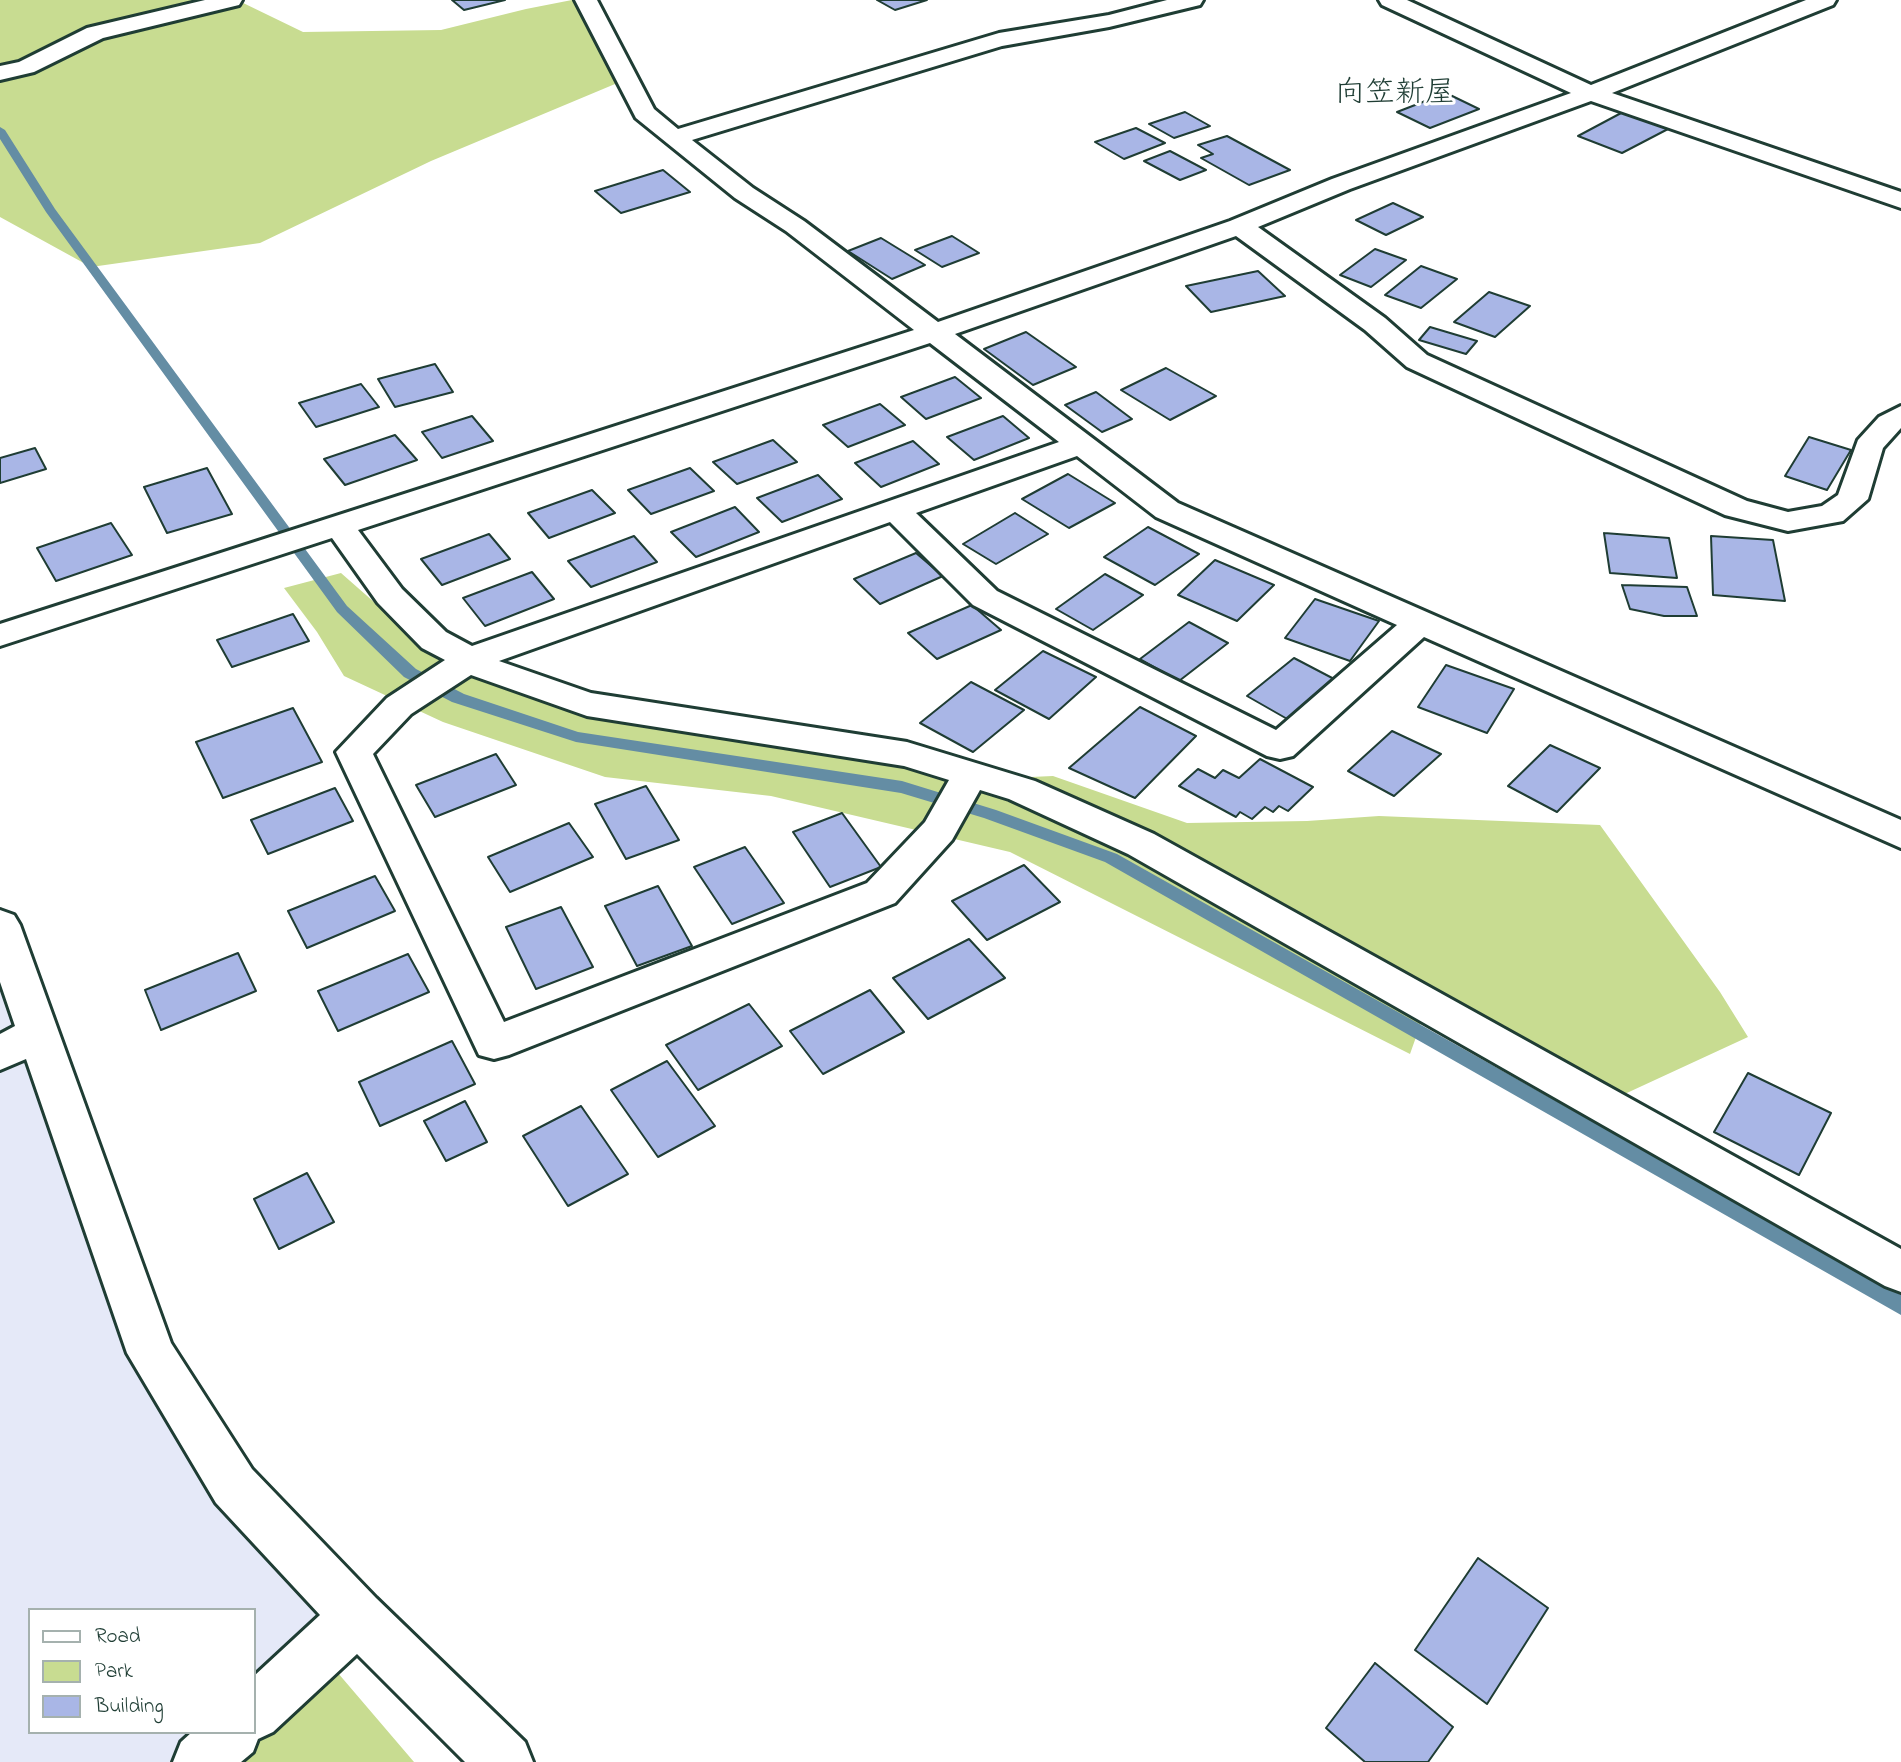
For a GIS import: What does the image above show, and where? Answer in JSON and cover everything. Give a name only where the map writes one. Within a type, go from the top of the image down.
[{"type":"street","points":[[0,74],[26,67],[95,33],[231,0]]},
{"type":"street","points":[[586,0],[644,113],[744,193],[795,226],[1167,510],[1901,835]]},
{"type":"street","points":[[676,137],[999,40],[1109,22],[1192,0]]},
{"type":"street","points":[[1390,0],[1590,93],[1901,200]]},
{"type":"street","points":[[0,635],[935,332],[1239,226],[1341,184],[1520,121],[1825,0]]},
{"type":"street","points":[[1239,226],[1375,324],[1417,361],[1736,508],[1788,522],[1832,514],[1852,499],[1869,446],[1889,423],[1901,415]]},
{"type":"street","points":[[971,774],[939,831],[881,893],[494,1043],[354,752],[399,706],[471,659],[1081,444]]},
{"type":"street","points":[[895,510],[985,598],[1279,747],[1420,622]]},
{"type":"street","points":[[338,526],[390,596],[434,640],[491,671],[586,704],[907,754],[1022,790],[1141,845],[1901,1272]]},
{"type":"street","points":[[0,925],[19,1044],[151,1353],[234,1486],[357,1617],[505,1762]]},
{"type":"street","points":[[256,1711],[357,1617]]},
{"type":"shaded area","points":[[0,918],[164,1373],[357,1617],[256,1717],[256,1608],[28,1608],[28,1734],[239,1734],[210,1762],[0,1762]]},
{"type":"green space","points":[[0,0],[237,0],[303,32],[441,30],[526,9],[586,0],[627,79],[431,161],[260,243],[91,267],[0,217]]},
{"type":"green space","points":[[341,573],[432,653],[564,697],[986,779],[1053,776],[1187,823],[1307,821],[1379,816],[1600,825],[1720,992],[1748,1037],[1603,1104],[1427,1006],[1410,1054],[1010,852],[771,796],[605,777],[443,722],[344,676],[317,632],[284,588]]},
{"type":"green space","points":[[320,1652],[414,1762],[212,1762],[251,1734],[256,1734],[256,1711]]},
{"type":"building","points":[[452,0],[505,0],[464,10]]},
{"type":"building","points":[[877,0],[927,0],[895,10]]},
{"type":"building","points":[[1446,93],[1479,109],[1430,128],[1397,112]]},
{"type":"building","points":[[1185,112],[1210,126],[1174,138],[1149,124]]},
{"type":"building","points":[[1623,112],[1668,129],[1622,153],[1578,136]]},
{"type":"building","points":[[1136,128],[1165,143],[1124,159],[1095,142]]},
{"type":"building","points":[[1227,136],[1290,170],[1249,185],[1201,158],[1213,154],[1198,145]]},
{"type":"building","points":[[1170,151],[1206,170],[1180,180],[1144,161]]},
{"type":"building","points":[[663,170],[690,192],[621,213],[595,191]]},
{"type":"building","points":[[1393,203],[1423,217],[1386,235],[1356,220]]},
{"type":"building","points":[[952,236],[979,253],[942,267],[915,250]]},
{"type":"building","points":[[881,238],[925,265],[892,279],[848,251]]},
{"type":"building","points":[[1375,249],[1406,260],[1371,287],[1340,275]]},
{"type":"building","points":[[1421,266],[1457,279],[1421,308],[1385,295]]},
{"type":"building","points":[[1258,271],[1285,296],[1211,312],[1186,286]]},
{"type":"building","points":[[1489,292],[1530,306],[1495,337],[1454,322]]},
{"type":"building","points":[[1430,327],[1477,341],[1466,354],[1419,340]]},
{"type":"building","points":[[1026,332],[1076,367],[1033,385],[984,349]]},
{"type":"building","points":[[435,364],[453,392],[395,407],[378,379]]},
{"type":"building","points":[[1166,368],[1216,396],[1170,420],[1121,390]]},
{"type":"building","points":[[955,377],[981,398],[926,419],[901,397]]},
{"type":"building","points":[[361,384],[379,407],[316,427],[299,403]]},
{"type":"building","points":[[1096,392],[1132,419],[1102,432],[1065,405]]},
{"type":"building","points":[[880,404],[905,425],[848,447],[823,425]]},
{"type":"building","points":[[472,416],[493,441],[442,458],[422,432]]},
{"type":"building","points":[[1003,416],[1029,438],[974,460],[947,437]]},
{"type":"building","points":[[395,435],[417,460],[345,485],[324,459]]},
{"type":"building","points":[[1809,437],[1851,450],[1827,490],[1785,476]]},
{"type":"building","points":[[773,440],[797,462],[737,484],[713,462]]},
{"type":"building","points":[[913,441],[939,464],[881,487],[855,463]]},
{"type":"building","points":[[35,448],[46,469],[0,483],[0,458]]},
{"type":"building","points":[[207,468],[232,514],[167,533],[144,487]]},
{"type":"building","points":[[690,468],[714,491],[651,514],[628,490]]},
{"type":"building","points":[[1068,474],[1115,503],[1069,528],[1022,499]]},
{"type":"building","points":[[818,475],[842,499],[782,522],[757,498]]},
{"type":"building","points":[[592,490],[615,513],[549,538],[528,513]]},
{"type":"building","points":[[735,507],[759,532],[696,557],[671,532]]},
{"type":"building","points":[[1015,513],[1048,534],[996,564],[963,544]]},
{"type":"building","points":[[111,523],[132,555],[56,581],[37,548]]},
{"type":"building","points":[[1148,527],[1199,554],[1155,585],[1104,557]]},
{"type":"building","points":[[1604,533],[1669,538],[1677,578],[1610,573]]},
{"type":"building","points":[[489,534],[510,559],[442,585],[421,559]]},
{"type":"building","points":[[634,536],[657,562],[591,587],[568,561]]},
{"type":"building","points":[[1711,536],[1773,540],[1785,601],[1713,595]]},
{"type":"building","points":[[916,553],[943,576],[880,604],[854,579]]},
{"type":"building","points":[[1215,560],[1274,585],[1237,621],[1178,595]]},
{"type":"building","points":[[532,572],[554,599],[485,626],[463,598]]},
{"type":"building","points":[[1105,574],[1143,595],[1093,630],[1056,609]]},
{"type":"building","points":[[1622,585],[1687,587],[1697,616],[1664,616],[1630,609]]},
{"type":"building","points":[[1315,599],[1379,621],[1350,661],[1285,638]]},
{"type":"building","points":[[972,605],[1001,630],[937,659],[908,633]]},
{"type":"building","points":[[293,614],[309,641],[232,667],[217,640]]},
{"type":"building","points":[[1189,622],[1228,643],[1179,681],[1140,659]]},
{"type":"building","points":[[1043,651],[1096,677],[1049,719],[995,690]]},
{"type":"building","points":[[1294,658],[1336,680],[1289,720],[1247,696]]},
{"type":"building","points":[[1446,665],[1514,689],[1487,733],[1418,707]]},
{"type":"building","points":[[971,682],[1024,710],[973,752],[920,723]]},
{"type":"building","points":[[1140,707],[1196,736],[1135,798],[1069,768]]},
{"type":"building","points":[[293,708],[322,762],[223,798],[196,742]]},
{"type":"building","points":[[1392,731],[1441,754],[1394,796],[1348,771]]},
{"type":"building","points":[[1550,745],[1600,768],[1557,812],[1508,786]]},
{"type":"building","points":[[496,754],[516,785],[435,817],[416,785]]},
{"type":"building","points":[[1260,759],[1313,787],[1288,811],[1279,806],[1273,812],[1265,807],[1252,819],[1240,812],[1236,817],[1179,786],[1198,769],[1215,778],[1223,770],[1239,778]]},
{"type":"building","points":[[646,786],[679,840],[626,859],[595,804]]},
{"type":"building","points":[[335,788],[353,821],[268,854],[251,820]]},
{"type":"building","points":[[842,813],[881,867],[830,887],[793,832]]},
{"type":"building","points":[[569,823],[593,857],[510,892],[488,857]]},
{"type":"building","points":[[745,847],[784,903],[732,924],[694,867]]},
{"type":"building","points":[[1024,865],[1060,902],[987,940],[952,901]]},
{"type":"building","points":[[375,876],[395,911],[307,948],[288,911]]},
{"type":"building","points":[[658,886],[692,946],[637,966],[605,906]]},
{"type":"building","points":[[561,907],[593,967],[536,989],[506,927]]},
{"type":"building","points":[[969,939],[1005,978],[928,1019],[893,978]]},
{"type":"building","points":[[238,953],[256,991],[161,1030],[145,990]]},
{"type":"building","points":[[408,954],[429,992],[338,1031],[318,991]]},
{"type":"building","points":[[870,990],[904,1032],[823,1074],[790,1031]]},
{"type":"building","points":[[749,1004],[782,1046],[698,1090],[666,1045]]},
{"type":"building","points":[[452,1041],[475,1084],[380,1126],[359,1082]]},
{"type":"building","points":[[667,1061],[715,1126],[658,1157],[611,1090]]},
{"type":"building","points":[[1748,1073],[1831,1113],[1799,1175],[1714,1132]]},
{"type":"building","points":[[465,1101],[487,1142],[446,1161],[424,1121]]},
{"type":"building","points":[[581,1106],[628,1174],[568,1206],[523,1136]]},
{"type":"building","points":[[307,1173],[334,1222],[279,1249],[254,1199]]},
{"type":"building","points":[[1478,1558],[1548,1608],[1487,1704],[1415,1650]]},
{"type":"building","points":[[1375,1663],[1453,1727],[1428,1762],[1365,1762],[1326,1728]]},
{"type":"waterway","points":[[0,130],[50,210],[342,609],[410,673],[458,698],[576,737],[902,787],[990,814],[1111,858],[1901,1306]]},
{"type":"district","name":"向笠新屋","points":[[1395,96]]}]
